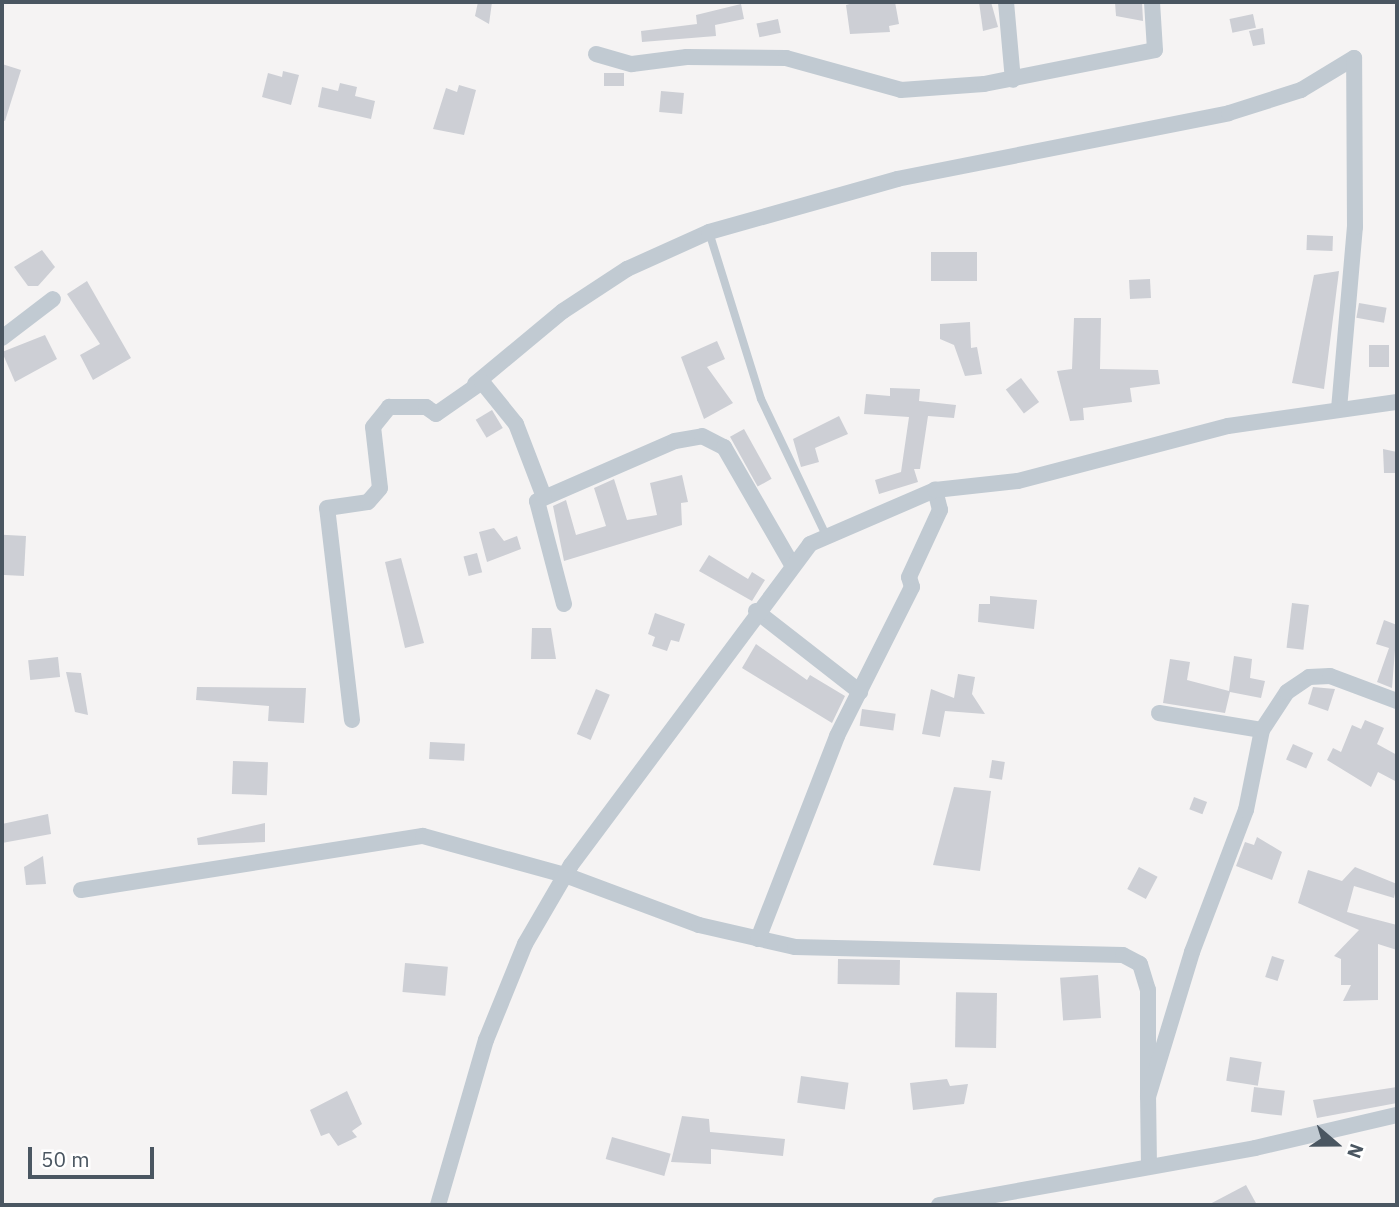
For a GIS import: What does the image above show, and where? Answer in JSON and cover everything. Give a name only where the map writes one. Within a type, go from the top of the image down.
[{"type":"street","points":[[1006,2],[1013,80]]},
{"type":"street","points":[[596,54],[632,64],[687,57],[786,58],[901,90],[1013,80],[1155,50],[1152,2]]},
{"type":"street","points":[[352,720],[327,508],[368,502],[380,488],[373,428],[389,407],[426,407],[436,414],[595,290],[709,232],[897,180],[1229,113],[1301,90],[1354,58],[1355,227],[1339,409]]},
{"type":"street","points":[[2,338],[54,299]]},
{"type":"street","points":[[475,384],[482,382],[516,424],[544,497]]},
{"type":"street","points":[[438,1205],[486,1040],[525,944],[565,875],[756,611],[792,565],[826,535],[935,490],[1018,481],[1228,426],[1397,402]]},
{"type":"street","points":[[564,604],[537,501],[676,441],[702,436],[724,447],[792,565]]},
{"type":"street","points":[[758,939],[785,856],[860,692],[912,587],[909,577],[940,510],[935,490]]},
{"type":"street","points":[[756,611],[860,692]]},
{"type":"street","points":[[1148,1097],[1192,952],[1246,810],[1262,730],[1287,692],[1309,677],[1330,676],[1397,701]]},
{"type":"street","points":[[1159,713],[1262,730]]},
{"type":"street","points":[[82,890],[397,837],[423,836],[565,875],[699,925],[795,947],[965,956],[1123,955],[1140,964],[1148,990],[1149,1165]]},
{"type":"street","points":[[939,1205],[1397,1115]]},
{"type":"lane","points":[[709,232],[761,399],[826,535]]},
{"type":"building","points":[[478,2],[492,2],[489,24],[475,16]]},
{"type":"building","points":[[857,2],[895,2],[899,24],[889,26],[890,32],[850,34],[846,5]]},
{"type":"building","points":[[979,2],[991,2],[998,27],[983,31]]},
{"type":"building","points":[[1115,2],[1142,2],[1143,21],[1116,16]]},
{"type":"building","points":[[741,4],[744,19],[715,25],[716,36],[642,42],[641,31],[697,24],[696,15]]},
{"type":"building","points":[[1253,14],[1256,28],[1232,33],[1230,19]]},
{"type":"building","points":[[778,19],[781,33],[759,37],[756,24]]},
{"type":"building","points":[[1263,28],[1265,44],[1253,46],[1249,31]]},
{"type":"building","points":[[2,64],[21,70],[5,121],[2,120]]},
{"type":"building","points":[[283,71],[299,75],[291,105],[262,97],[268,73],[282,77]]},
{"type":"building","points":[[604,73],[624,73],[624,86],[604,86]]},
{"type":"building","points":[[340,83],[357,87],[355,96],[375,101],[371,119],[318,107],[322,87],[338,91]]},
{"type":"building","points":[[459,85],[476,90],[464,135],[433,129],[446,88],[457,92]]},
{"type":"building","points":[[661,91],[684,93],[682,114],[659,112]]},
{"type":"building","points":[[1307,235],[1333,236],[1332,251],[1306,250]]},
{"type":"building","points":[[42,250],[55,267],[38,286],[28,286],[14,267]]},
{"type":"building","points":[[931,252],[977,252],[977,281],[931,281]]},
{"type":"building","points":[[1339,271],[1324,389],[1292,383],[1314,275]]},
{"type":"building","points":[[1150,279],[1151,298],[1130,299],[1129,280]]},
{"type":"building","points":[[87,281],[131,358],[93,380],[80,355],[100,344],[67,294]]},
{"type":"building","points":[[1359,303],[1387,308],[1384,323],[1356,318]]},
{"type":"building","points":[[1074,318],[1101,318],[1100,369],[1158,370],[1160,384],[1130,388],[1132,402],[1083,408],[1084,420],[1070,421],[1057,371],[1072,369]]},
{"type":"building","points":[[970,322],[971,348],[977,347],[982,374],[965,376],[954,345],[940,339],[940,324]]},
{"type":"building","points":[[45,335],[57,359],[15,382],[2,352]]},
{"type":"building","points":[[717,341],[725,359],[707,367],[733,403],[704,419],[681,357]]},
{"type":"building","points":[[1369,345],[1389,345],[1389,367],[1369,367]]},
{"type":"building","points":[[1021,378],[1039,402],[1024,413],[1006,389]]},
{"type":"building","points":[[890,388],[920,389],[919,401],[956,405],[954,418],[928,416],[920,469],[914,469],[918,482],[879,494],[875,480],[901,472],[909,417],[864,414],[866,394],[890,396]]},
{"type":"building","points":[[492,410],[503,428],[487,438],[476,420]]},
{"type":"building","points":[[839,416],[848,434],[815,448],[819,462],[801,467],[793,439]]},
{"type":"building","points":[[744,429],[772,479],[758,487],[730,437]]},
{"type":"building","points":[[1383,449],[1397,452],[1397,473],[1384,473]]},
{"type":"building","points":[[682,475],[688,502],[681,503],[682,525],[564,561],[553,506],[566,500],[576,535],[606,526],[594,488],[614,479],[627,520],[657,515],[650,483]]},
{"type":"building","points":[[494,528],[504,541],[517,536],[521,549],[487,562],[479,532]]},
{"type":"building","points":[[2,535],[26,536],[24,576],[2,575]]},
{"type":"building","points":[[477,553],[482,572],[469,576],[463,557]]},
{"type":"building","points":[[709,555],[748,579],[752,572],[765,580],[752,601],[699,571]]},
{"type":"building","points":[[401,558],[424,643],[405,648],[385,562]]},
{"type":"building","points":[[990,596],[1037,600],[1034,629],[978,622],[979,604],[990,604]]},
{"type":"building","points":[[1292,603],[1309,605],[1303,650],[1287,648]]},
{"type":"building","points":[[655,613],[685,624],[679,642],[671,640],[667,651],[652,646],[655,637],[648,634]]},
{"type":"building","points":[[1384,620],[1397,625],[1392,688],[1377,682],[1389,648],[1376,644]]},
{"type":"building","points":[[532,628],[551,628],[556,659],[531,659]]},
{"type":"building","points":[[756,644],[807,680],[810,675],[845,696],[832,723],[742,668]]},
{"type":"building","points":[[1234,656],[1252,659],[1250,678],[1265,681],[1261,698],[1230,692],[1225,713],[1163,703],[1170,659],[1190,662],[1187,680],[1229,691]]},
{"type":"building","points":[[58,657],[60,677],[30,680],[28,660]]},
{"type":"building","points":[[66,672],[81,673],[88,715],[75,712]]},
{"type":"building","points":[[958,674],[975,677],[972,694],[985,714],[945,711],[940,737],[922,734],[931,689],[954,698]]},
{"type":"building","points":[[197,687],[306,688],[304,723],[268,721],[269,706],[196,700]]},
{"type":"building","points":[[1313,687],[1335,689],[1328,711],[1308,704]]},
{"type":"building","points":[[596,689],[610,695],[591,740],[577,734]]},
{"type":"building","points":[[862,709],[896,714],[893,731],[860,726]]},
{"type":"building","points":[[1365,720],[1384,728],[1377,744],[1397,755],[1397,782],[1378,772],[1371,787],[1327,760],[1333,748],[1341,752],[1352,725],[1361,729]]},
{"type":"building","points":[[430,742],[465,744],[464,761],[429,759]]},
{"type":"building","points":[[1293,744],[1313,753],[1306,768],[1286,760]]},
{"type":"building","points":[[992,760],[1005,762],[1002,780],[989,778]]},
{"type":"building","points":[[233,761],[268,762],[267,795],[232,794]]},
{"type":"building","points":[[954,787],[991,791],[980,871],[933,865]]},
{"type":"building","points":[[1194,797],[1207,802],[1202,814],[1189,809]]},
{"type":"building","points":[[48,814],[51,834],[2,843],[2,824]]},
{"type":"building","points":[[265,823],[265,842],[198,845],[197,838]]},
{"type":"building","points":[[1257,837],[1282,852],[1272,880],[1236,866],[1245,842],[1254,845]]},
{"type":"building","points":[[43,856],[46,884],[26,885],[24,867]]},
{"type":"building","points":[[1139,867],[1158,877],[1146,899],[1127,889]]},
{"type":"building","points":[[1355,867],[1397,884],[1394,898],[1354,886],[1347,912],[1397,925],[1397,950],[1378,944],[1378,1000],[1343,1001],[1351,985],[1341,985],[1341,959],[1334,956],[1359,930],[1298,903],[1308,870],[1342,881]]},
{"type":"building","points":[[1272,956],[1284,960],[1278,981],[1265,977]]},
{"type":"building","points":[[838,959],[900,960],[900,985],[838,984]]},
{"type":"building","points":[[405,963],[448,967],[445,996],[402,992]]},
{"type":"building","points":[[1098,975],[1101,1018],[1063,1021],[1060,978]]},
{"type":"building","points":[[956,992],[997,993],[996,1048],[955,1047]]},
{"type":"building","points":[[1230,1057],[1262,1062],[1258,1086],[1226,1081]]},
{"type":"building","points":[[801,1076],[849,1083],[845,1109],[797,1103]]},
{"type":"building","points":[[947,1079],[950,1086],[968,1084],[964,1104],[913,1110],[910,1083]]},
{"type":"building","points":[[1254,1087],[1285,1091],[1282,1116],[1251,1112]]},
{"type":"building","points":[[1397,1087],[1397,1103],[1317,1118],[1313,1100]]},
{"type":"building","points":[[347,1091],[362,1124],[352,1131],[357,1137],[338,1146],[329,1133],[321,1136],[310,1110]]},
{"type":"building","points":[[682,1116],[709,1119],[710,1132],[785,1139],[783,1156],[711,1149],[711,1164],[671,1162]]},
{"type":"building","points":[[612,1137],[671,1154],[664,1176],[606,1159]]},
{"type":"building","points":[[1246,1185],[1257,1205],[1208,1205]]}]
